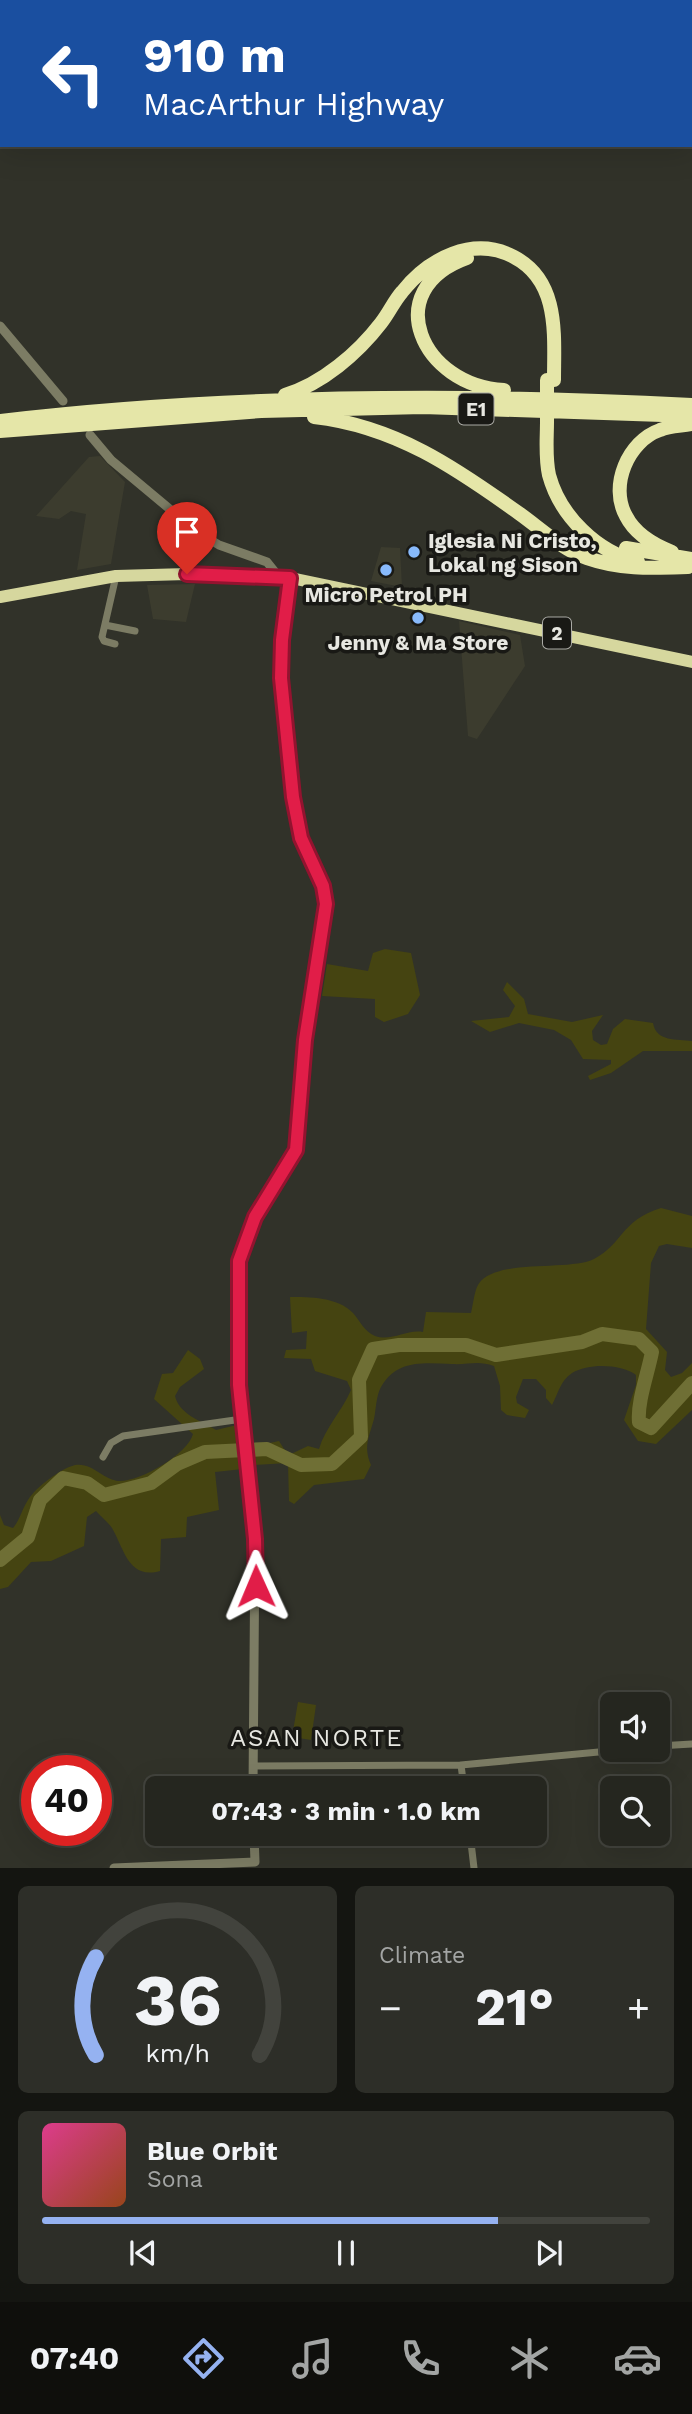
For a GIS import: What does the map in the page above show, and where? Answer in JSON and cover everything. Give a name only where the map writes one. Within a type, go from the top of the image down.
[{"type":"highway","points":[[263,406],[326,375],[382,323],[402,291],[426,268],[468,248],[508,253],[529,266],[545,286],[554,328],[551,421],[557,475],[565,496],[595,533],[638,552],[691,563]]},
{"type":"highway","points":[[551,380],[544,309],[535,285],[526,275],[504,260],[481,256],[453,263],[438,274],[425,291],[419,321],[425,347],[432,357],[452,375],[466,382],[551,398]]},
{"type":"highway","name":"E1","points":[[0,421],[423,396],[551,398],[692,405]]},
{"type":"highway","points":[[263,406],[340,420],[385,432],[433,454],[586,558],[633,569],[691,563]]},
{"type":"highway","name":"E1","points":[[0,431],[263,406],[423,407],[692,416]]},
{"type":"highway","points":[[691,563],[642,536],[626,517],[620,501],[620,486],[629,455],[642,440],[659,430],[692,424]]},
{"type":"highway","points":[[187,574],[196,531]]},
{"type":"highway","name":"2","points":[[0,597],[116,576],[187,574],[285,578],[692,662]]},
{"type":"street","points":[[0,326],[63,401]]},
{"type":"street","points":[[90,435],[111,460],[196,531],[219,545],[267,562],[285,578],[281,678],[294,804],[301,838],[325,896],[317,973],[303,1059],[296,1150],[255,1217],[240,1250],[239,1371],[243,1439],[255,1539],[253,1776]]},
{"type":"street","points":[[115,644],[102,639],[116,576]]},
{"type":"street","points":[[105,625],[135,631]]},
{"type":"street","points":[[103,1457],[111,1443],[123,1436],[242,1419]]},
{"type":"street","points":[[670,1745],[692,1744]]},
{"type":"street","points":[[253,1766],[384,1768],[461,1765],[600,1752]]},
{"type":"street","points":[[461,1765],[462,1776]]},
{"type":"street","points":[[114,1868],[255,1865],[254,1846]]},
{"type":"street","points":[[471,1846],[474,1868]]},
{"type":"shaded area","points":[[100,456],[125,482],[111,564],[77,570],[86,514],[71,511],[59,519],[36,516],[89,457]]},
{"type":"shaded area","points":[[381,547],[400,548],[402,587],[371,581]]},
{"type":"shaded area","points":[[195,584],[186,622],[153,619],[147,585]]},
{"type":"shaded area","points":[[459,621],[520,635],[525,666],[477,739],[468,736]]},
{"type":"shaded area","points":[[385,949],[411,953],[420,995],[408,1014],[384,1022],[375,1017],[375,999],[322,996],[327,964],[368,971],[373,953]]},
{"type":"shaded area","points":[[507,982],[524,999],[528,1014],[572,1022],[603,1015],[592,1031],[593,1040],[601,1045],[607,1044],[613,1029],[625,1019],[653,1023],[658,1034],[663,1037],[692,1041],[692,1051],[643,1051],[611,1073],[590,1080],[588,1076],[611,1064],[611,1060],[583,1059],[571,1040],[554,1030],[519,1023],[490,1032],[471,1021],[509,1017],[515,1006],[503,990]]},
{"type":"shaded area","points":[[661,1208],[692,1216],[692,1248],[667,1244],[659,1246],[651,1263],[646,1329],[667,1352],[665,1370],[671,1377],[682,1373],[692,1363],[692,1410],[656,1444],[638,1441],[624,1420],[636,1385],[636,1375],[630,1371],[596,1366],[572,1373],[562,1384],[552,1405],[546,1398],[546,1390],[536,1379],[523,1379],[516,1397],[517,1403],[529,1410],[525,1418],[507,1415],[501,1410],[500,1386],[494,1366],[478,1363],[421,1363],[395,1371],[381,1387],[368,1442],[367,1453],[371,1465],[364,1479],[314,1485],[294,1504],[289,1501],[288,1463],[254,1465],[251,1447],[279,1441],[291,1454],[308,1446],[319,1449],[351,1390],[347,1381],[315,1371],[311,1359],[284,1358],[286,1350],[306,1349],[307,1331],[292,1333],[290,1297],[323,1299],[340,1304],[353,1313],[365,1329],[375,1336],[423,1332],[426,1312],[471,1313],[477,1287],[485,1278],[513,1268],[567,1265],[594,1259],[611,1247],[637,1219]]},
{"type":"shaded area","points":[[188,1350],[200,1359],[204,1369],[180,1387],[175,1396],[177,1402],[191,1416],[216,1430],[237,1425],[243,1469],[215,1472],[219,1510],[187,1517],[186,1537],[161,1539],[160,1571],[149,1573],[134,1567],[128,1560],[112,1528],[96,1511],[87,1517],[84,1546],[51,1561],[31,1562],[8,1587],[0,1589],[0,1515],[4,1525],[13,1528],[32,1495],[49,1479],[69,1467],[87,1466],[114,1480],[129,1480],[162,1465],[189,1442],[193,1434],[154,1399],[162,1374],[173,1373]]},
{"type":"shaded area","points":[[298,1702],[316,1705],[311,1740],[292,1737]]},
{"type":"waterway","points":[[0,1560],[28,1537],[40,1500],[63,1478],[87,1483],[104,1495],[151,1483],[177,1464],[205,1452],[267,1449],[301,1465],[332,1464],[361,1437],[359,1380],[373,1349],[399,1345],[466,1345],[496,1355],[582,1342],[602,1334],[639,1339],[652,1352],[639,1414],[639,1422],[651,1428],[692,1383]]},
{"type":"place","name":"Iglesia Ni Cristo, Lokal ng Sison","points":[[414,552]]},
{"type":"place","name":"Micro Petrol PH","points":[[386,570]]},
{"type":"place","name":"Jenny & Ma Store","points":[[418,618]]},
{"type":"district","name":"ASAN NORTE","points":[[317,1738]]},
{"type":"route","points":[[187,574],[290,578],[282,640],[281,678],[293,797],[301,838],[320,878],[326,904],[305,1040],[296,1150],[285,1173],[255,1217],[240,1250],[239,1385],[255,1539],[256,1586]]}]
